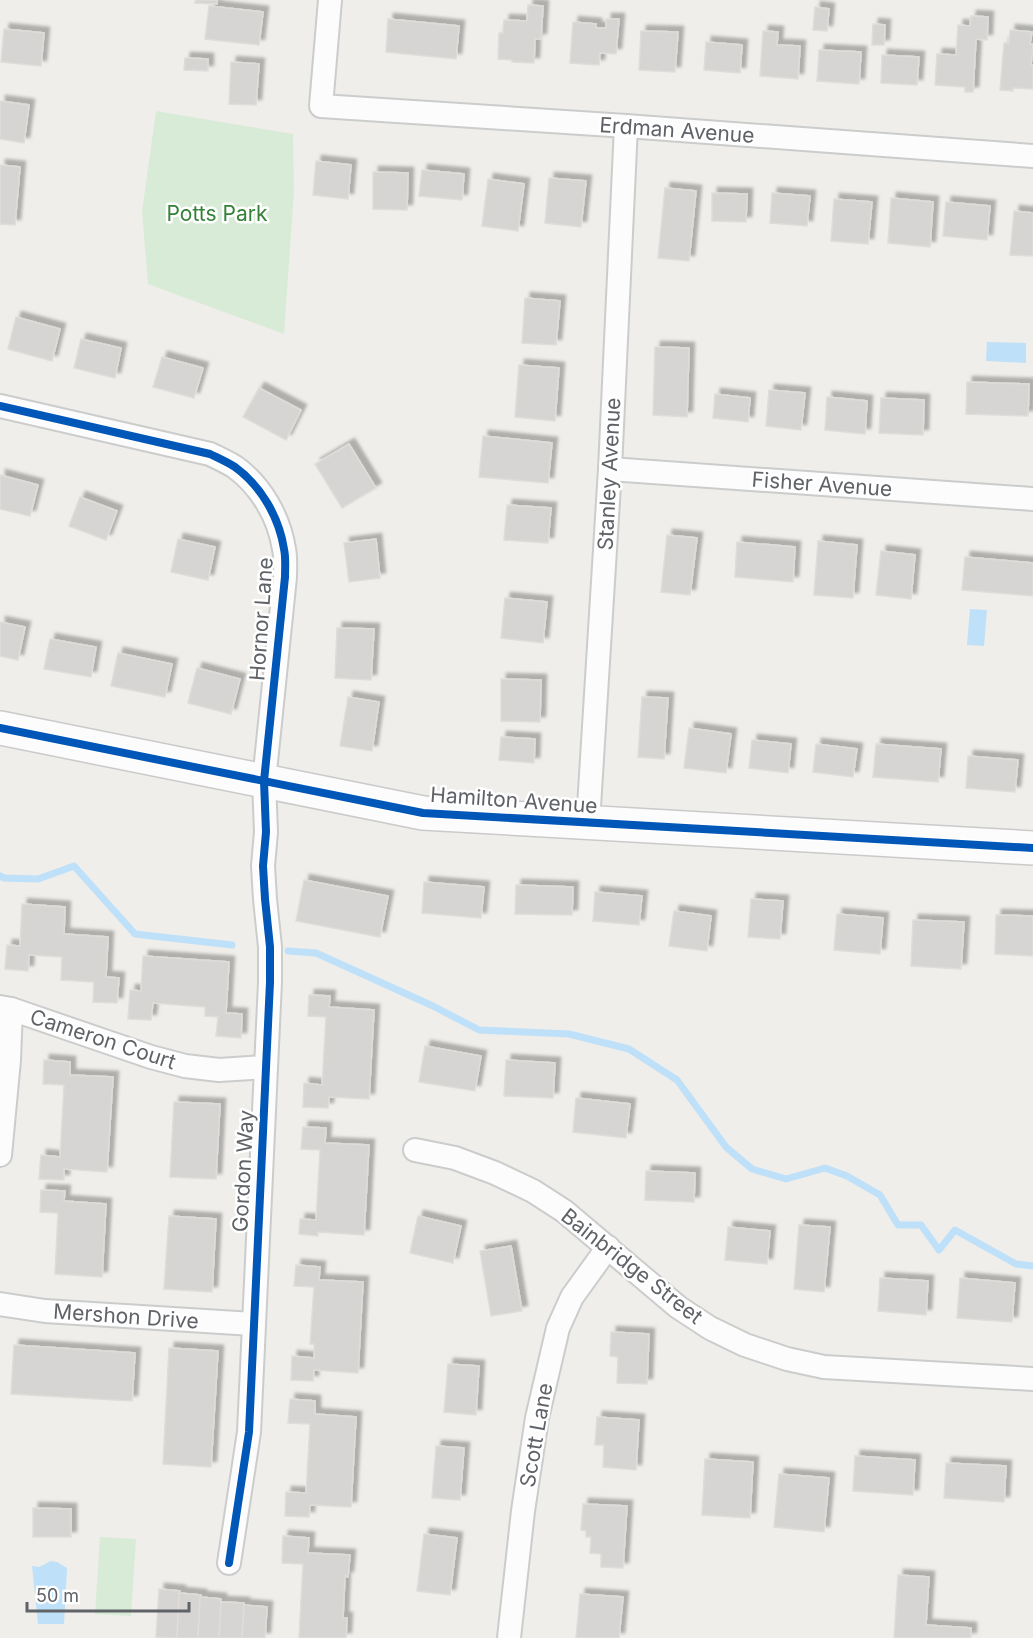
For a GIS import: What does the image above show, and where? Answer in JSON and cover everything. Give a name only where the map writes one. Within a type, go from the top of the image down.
[{"type":"street","name":"Erdman Avenue","points":[[330,0],[321,106],[1033,156]]},
{"type":"street","name":"Stanley Avenue","points":[[588,823],[610,469],[626,126]]},
{"type":"street","name":"Hornor Lane","points":[[0,406],[210,454],[234,467],[252,482],[267,502],[278,524],[284,550],[285,577],[264,781]]},
{"type":"street","name":"Fisher Avenue","points":[[610,469],[1033,499]]},
{"type":"street","name":"Hamilton Avenue","points":[[0,728],[423,813],[1033,848]]},
{"type":"street","name":"Gordon Way","points":[[229,1563],[249,1432],[270,982],[270,946],[263,866],[266,832],[264,781]]},
{"type":"street","name":"Cameron Court","points":[[0,1155],[9,1060],[6,1008],[151,1057],[185,1066],[219,1070],[266,1067]]},
{"type":"street","name":"Bainbridge Street","points":[[415,1150],[475,1165],[533,1191],[564,1211],[678,1307],[710,1328],[745,1345],[787,1359],[824,1367],[1033,1379]]},
{"type":"street","name":"Scott Lane","points":[[509,1638],[523,1511],[537,1418],[558,1328],[572,1297],[608,1247]]},
{"type":"street","name":"Mershon Drive","points":[[0,1304],[45,1311],[253,1324]]},
{"type":"green space","name":"Potts Park","points":[[156,111],[293,134],[294,191],[284,334],[148,284],[142,212]]},
{"type":"green space","points":[[100,1537],[136,1539],[131,1616],[95,1614]]},
{"type":"water","points":[[987,342],[1026,343],[1026,363],[986,361]]},
{"type":"water","points":[[970,609],[987,610],[984,646],[967,645]]},
{"type":"water","points":[[51,1561],[67,1568],[64,1624],[38,1624],[32,1566],[39,1567]]},
{"type":"building","points":[[196,0],[217,0],[217,4],[195,3]]},
{"type":"building","points":[[528,5],[543,6],[541,39],[535,39],[534,63],[498,59],[499,33],[503,33],[504,20],[527,21]]},
{"type":"building","points":[[209,6],[263,12],[259,45],[205,39]]},
{"type":"building","points":[[815,7],[829,9],[827,31],[813,30]]},
{"type":"building","points":[[971,16],[988,17],[987,40],[976,39],[973,92],[965,92],[965,87],[935,85],[937,54],[956,55],[958,25],[970,26]]},
{"type":"building","points":[[388,19],[459,26],[456,59],[386,52]]},
{"type":"building","points":[[606,19],[619,19],[616,54],[600,53],[599,65],[570,63],[573,22],[596,24],[596,28],[606,28]]},
{"type":"building","points":[[873,24],[885,25],[884,45],[872,45]]},
{"type":"building","points":[[4,29],[44,33],[41,66],[1,62]]},
{"type":"building","points":[[1010,30],[1032,32],[1030,44],[1033,44],[1031,65],[1033,65],[1033,89],[1000,90],[1004,43],[1009,43]]},
{"type":"building","points":[[641,31],[678,32],[675,72],[639,70]]},
{"type":"building","points":[[763,31],[778,32],[777,45],[800,46],[798,79],[760,76]]},
{"type":"building","points":[[706,42],[742,45],[740,73],[704,70]]},
{"type":"building","points":[[819,50],[861,52],[859,84],[817,81]]},
{"type":"building","points":[[882,55],[919,57],[917,85],[881,83]]},
{"type":"building","points":[[185,58],[208,59],[208,71],[184,70]]},
{"type":"building","points":[[231,62],[259,64],[256,105],[229,104]]},
{"type":"building","points":[[0,101],[29,105],[24,143],[0,139]]},
{"type":"building","points":[[316,161],[351,165],[348,199],[313,195]]},
{"type":"building","points":[[0,165],[20,167],[15,225],[0,224]]},
{"type":"building","points":[[422,170],[464,174],[462,200],[419,196]]},
{"type":"building","points":[[373,172],[408,173],[407,210],[373,209]]},
{"type":"building","points":[[549,178],[586,181],[581,227],[545,223]]},
{"type":"building","points":[[488,179],[524,184],[518,231],[482,226]]},
{"type":"building","points":[[665,188],[696,191],[689,261],[658,258]]},
{"type":"building","points":[[712,193],[747,194],[746,222],[712,221]]},
{"type":"building","points":[[772,193],[810,196],[807,226],[770,223]]},
{"type":"building","points":[[891,198],[933,202],[930,247],[888,243]]},
{"type":"building","points":[[834,199],[872,202],[868,244],[831,241]]},
{"type":"building","points":[[946,202],[990,206],[987,240],[943,236]]},
{"type":"building","points":[[1014,211],[1033,213],[1033,256],[1010,255]]},
{"type":"building","points":[[525,298],[560,301],[556,345],[522,343]]},
{"type":"building","points":[[16,317],[60,329],[52,361],[8,349]]},
{"type":"building","points":[[81,339],[121,348],[115,378],[74,368]]},
{"type":"building","points":[[655,347],[689,348],[687,417],[653,415]]},
{"type":"building","points":[[162,357],[203,368],[194,398],[153,387]]},
{"type":"building","points":[[519,365],[559,368],[555,421],[515,417]]},
{"type":"building","points":[[967,382],[1029,384],[1028,416],[966,414]]},
{"type":"building","points":[[259,388],[301,410],[286,440],[243,417]]},
{"type":"building","points":[[769,390],[805,393],[801,430],[766,426]]},
{"type":"building","points":[[715,394],[750,398],[748,422],[713,418]]},
{"type":"building","points":[[827,397],[867,401],[865,434],[825,430]]},
{"type":"building","points":[[881,398],[924,400],[923,435],[879,433]]},
{"type":"building","points":[[483,436],[552,443],[548,483],[479,477]]},
{"type":"building","points":[[349,444],[376,488],[342,508],[315,464]]},
{"type":"building","points":[[0,475],[38,485],[30,516],[0,509]]},
{"type":"building","points":[[80,497],[117,511],[106,540],[69,526]]},
{"type":"building","points":[[507,505],[551,508],[548,543],[504,540]]},
{"type":"building","points":[[667,535],[697,538],[690,595],[661,592]]},
{"type":"building","points":[[178,539],[215,547],[208,580],[171,572]]},
{"type":"building","points":[[376,539],[380,578],[349,582],[344,543]]},
{"type":"building","points":[[818,541],[857,545],[853,598],[814,595]]},
{"type":"building","points":[[737,542],[795,547],[793,582],[735,577]]},
{"type":"building","points":[[881,551],[915,555],[911,599],[876,595]]},
{"type":"building","points":[[965,557],[1033,563],[1033,596],[962,590]]},
{"type":"building","points":[[505,598],[547,602],[543,643],[501,638]]},
{"type":"building","points":[[0,622],[25,627],[18,660],[0,656]]},
{"type":"building","points":[[337,628],[374,629],[371,680],[335,678]]},
{"type":"building","points":[[50,639],[96,647],[91,677],[44,669]]},
{"type":"building","points":[[118,653],[172,664],[165,697],[111,686]]},
{"type":"building","points":[[197,668],[240,679],[231,714],[188,703]]},
{"type":"building","points":[[501,679],[541,680],[540,722],[501,721]]},
{"type":"building","points":[[348,697],[379,702],[372,751],[340,746]]},
{"type":"building","points":[[642,697],[668,698],[664,759],[638,757]]},
{"type":"building","points":[[689,728],[731,734],[726,773],[684,768]]},
{"type":"building","points":[[501,737],[535,739],[534,763],[499,760]]},
{"type":"building","points":[[752,740],[791,744],[788,773],[749,768]]},
{"type":"building","points":[[816,744],[857,749],[853,777],[813,772]]},
{"type":"building","points":[[876,744],[941,749],[938,782],[873,777]]},
{"type":"building","points":[[968,756],[1018,760],[1015,792],[966,788]]},
{"type":"building","points":[[304,880],[388,896],[380,937],[296,921]]},
{"type":"building","points":[[424,882],[484,887],[481,918],[422,913]]},
{"type":"building","points":[[516,885],[573,887],[572,915],[515,914]]},
{"type":"building","points":[[595,892],[642,896],[639,925],[593,921]]},
{"type":"building","points":[[751,899],[783,901],[780,939],[748,937]]},
{"type":"building","points":[[22,904],[65,907],[64,934],[108,937],[106,977],[119,978],[117,1003],[93,1002],[94,982],[61,980],[62,957],[29,955],[28,971],[5,969],[7,945],[20,946]]},
{"type":"building","points":[[674,911],[711,916],[707,951],[669,946]]},
{"type":"building","points":[[837,914],[883,918],[880,954],[834,950]]},
{"type":"building","points":[[996,915],[1033,916],[1033,956],[995,954]]},
{"type":"building","points":[[913,920],[964,922],[961,969],[911,966]]},
{"type":"building","points":[[143,956],[229,962],[226,1013],[242,1014],[241,1038],[216,1036],[218,1017],[205,1016],[205,1007],[153,1003],[151,1020],[128,1019],[130,990],[141,991]]},
{"type":"building","points":[[309,995],[330,996],[329,1007],[374,1010],[369,1099],[329,1097],[328,1108],[303,1107],[304,1083],[322,1085],[326,1017],[308,1016]]},
{"type":"building","points":[[425,1046],[481,1056],[475,1091],[419,1082]]},
{"type":"building","points":[[44,1060],[70,1062],[70,1075],[113,1077],[107,1172],[64,1169],[64,1180],[39,1179],[41,1155],[60,1157],[64,1085],[43,1084]]},
{"type":"building","points":[[506,1060],[555,1063],[553,1098],[504,1096]]},
{"type":"building","points":[[576,1098],[630,1104],[626,1138],[573,1132]]},
{"type":"building","points":[[174,1102],[220,1104],[216,1179],[170,1177]]},
{"type":"building","points":[[303,1127],[326,1128],[325,1143],[369,1145],[364,1235],[318,1232],[318,1236],[299,1234],[300,1219],[316,1220],[320,1150],[301,1149]]},
{"type":"building","points":[[646,1171],[695,1173],[694,1202],[645,1200]]},
{"type":"building","points":[[41,1190],[65,1191],[64,1201],[106,1204],[102,1277],[55,1274],[58,1213],[40,1212]]},
{"type":"building","points":[[169,1216],[216,1219],[212,1292],[164,1289]]},
{"type":"building","points":[[418,1216],[461,1226],[453,1263],[410,1253]]},
{"type":"building","points":[[799,1225],[830,1227],[824,1292],[794,1289]]},
{"type":"building","points":[[728,1227],[770,1231],[767,1264],[725,1260]]},
{"type":"building","points":[[511,1246],[522,1311],[491,1316],[480,1251]]},
{"type":"building","points":[[296,1265],[320,1267],[319,1280],[363,1282],[358,1373],[314,1370],[313,1381],[291,1380],[292,1356],[314,1358],[314,1344],[310,1344],[314,1287],[294,1286]]},
{"type":"building","points":[[880,1278],[928,1281],[926,1315],[878,1311]]},
{"type":"building","points":[[960,1278],[1015,1283],[1012,1322],[957,1318]]},
{"type":"building","points":[[611,1332],[649,1334],[647,1384],[617,1383],[618,1357],[610,1356]]},
{"type":"building","points":[[14,1345],[135,1353],[132,1401],[11,1394]]},
{"type":"building","points":[[169,1348],[218,1351],[211,1467],[163,1464]]},
{"type":"building","points":[[448,1364],[479,1366],[476,1415],[444,1412]]},
{"type":"building","points":[[290,1399],[315,1401],[315,1414],[356,1417],[351,1507],[310,1505],[309,1517],[285,1516],[286,1492],[306,1493],[310,1424],[288,1423]]},
{"type":"building","points":[[597,1417],[639,1420],[636,1470],[603,1467],[604,1445],[595,1445]]},
{"type":"building","points":[[436,1446],[464,1448],[460,1500],[432,1498]]},
{"type":"building","points":[[855,1456],[915,1460],[913,1495],[853,1491]]},
{"type":"building","points":[[705,1459],[753,1462],[750,1518],[702,1515]]},
{"type":"building","points":[[946,1463],[1006,1466],[1004,1502],[944,1498]]},
{"type":"building","points":[[779,1474],[829,1478],[824,1532],[774,1527]]},
{"type":"building","points":[[583,1504],[627,1506],[623,1568],[601,1567],[601,1554],[590,1553],[591,1537],[586,1537],[586,1531],[581,1530]]},
{"type":"building","points":[[33,1508],[71,1509],[71,1537],[33,1537]]},
{"type":"building","points":[[424,1534],[457,1538],[450,1595],[417,1591]]},
{"type":"building","points":[[283,1536],[309,1538],[308,1553],[350,1555],[348,1577],[345,1576],[343,1618],[347,1618],[346,1638],[299,1638],[303,1564],[282,1563]]},
{"type":"building","points":[[898,1575],[929,1577],[926,1625],[971,1628],[971,1638],[894,1638]]},
{"type":"building","points":[[159,1589],[180,1591],[177,1638],[156,1637]]},
{"type":"building","points":[[179,1593],[201,1595],[198,1638],[177,1638]]},
{"type":"building","points":[[580,1594],[623,1597],[619,1638],[576,1638]]},
{"type":"building","points":[[200,1597],[221,1599],[219,1638],[198,1638]]},
{"type":"building","points":[[221,1602],[244,1603],[242,1638],[219,1638]]},
{"type":"building","points":[[244,1605],[267,1607],[265,1638],[242,1638]]},
{"type":"waterway","points":[[0,876],[38,879],[74,866],[135,934],[232,945]]},
{"type":"waterway","points":[[288,951],[316,953],[433,1006],[479,1030],[569,1034],[629,1049],[677,1080],[726,1147],[752,1169],[786,1179],[825,1168],[847,1176],[880,1195],[898,1225],[921,1225],[939,1250],[955,1230],[1016,1264],[1033,1266]]},
{"type":"cycle path","points":[[0,406],[210,454],[235,467],[253,483],[273,514],[282,537],[285,577],[264,781],[266,832],[263,866],[270,947],[270,982],[249,1432],[229,1563]]},
{"type":"cycle path","points":[[0,728],[423,813],[1033,848]]}]
